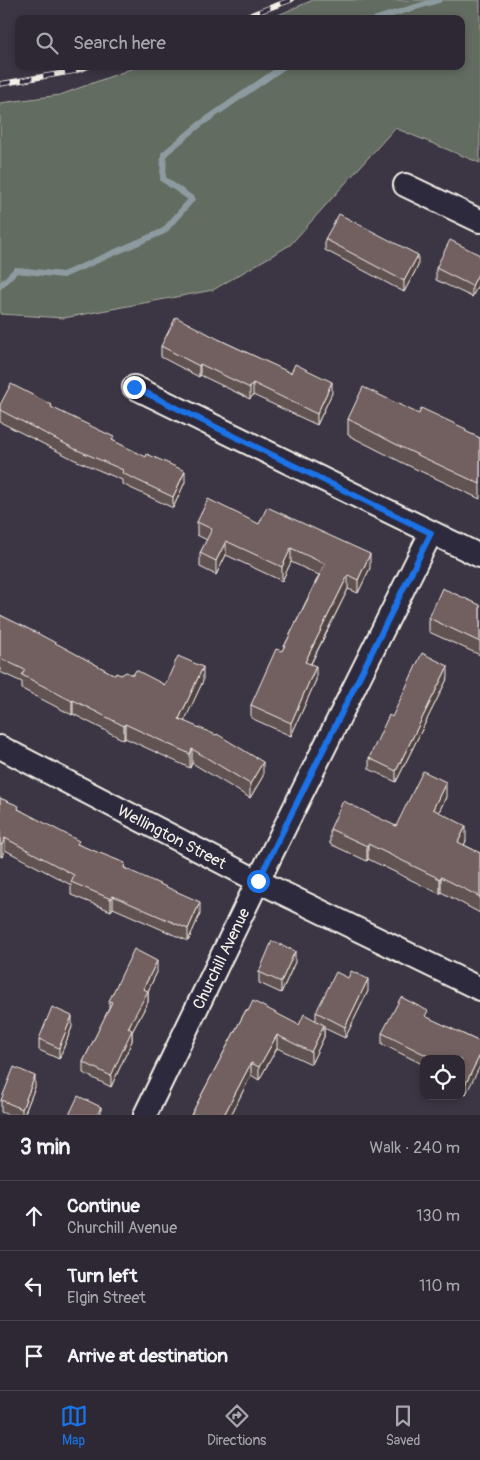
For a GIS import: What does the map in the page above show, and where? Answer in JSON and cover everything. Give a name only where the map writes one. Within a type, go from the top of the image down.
[{"type":"street","points":[[405,185],[480,221]]},
{"type":"street","points":[[134,387],[480,556]]},
{"type":"street","name":"Churchill Avenue","points":[[145,1115],[258,881],[431,533]]},
{"type":"street","name":"Wellington Street","points":[[0,747],[258,881],[480,989]]},
{"type":"shaded area","points":[[313,0],[480,0],[480,163],[395,128],[290,245],[213,290],[64,318],[0,314],[0,103],[60,95],[128,70],[465,70],[465,15],[278,15]]},
{"type":"building","points":[[339,214],[418,255],[404,281],[325,239]]},
{"type":"building","points":[[450,240],[480,255],[480,270],[472,286],[436,268]]},
{"type":"building","points":[[176,317],[291,373],[295,364],[332,382],[317,414],[253,383],[250,388],[200,364],[199,366],[161,346]]},
{"type":"building","points":[[11,384],[52,405],[51,407],[114,437],[112,440],[146,457],[147,454],[185,471],[173,497],[122,473],[123,470],[75,449],[0,410],[0,405]]},
{"type":"building","points":[[363,387],[419,414],[421,408],[466,429],[465,431],[480,438],[480,484],[403,448],[348,419]]},
{"type":"building","points":[[208,499],[259,524],[267,507],[370,554],[358,580],[348,575],[305,662],[316,666],[291,723],[251,705],[276,649],[282,651],[325,564],[291,548],[282,567],[226,541],[216,561],[200,553],[212,529],[197,522]]},
{"type":"building","points":[[442,588],[480,605],[480,642],[429,618]]},
{"type":"building","points":[[0,615],[115,675],[116,673],[121,675],[126,672],[133,675],[136,670],[165,685],[178,656],[203,667],[179,719],[217,734],[263,762],[250,784],[192,749],[190,754],[125,724],[124,726],[22,675],[25,670],[0,658]]},
{"type":"building","points":[[422,653],[448,666],[396,771],[369,758],[389,715],[392,717]]},
{"type":"building","points":[[423,771],[446,782],[433,809],[466,826],[458,842],[480,853],[480,897],[441,877],[440,879],[368,844],[367,846],[330,829],[343,801],[396,826]]},
{"type":"building","points":[[0,798],[19,806],[18,809],[79,841],[77,844],[125,863],[124,868],[200,902],[188,929],[113,896],[111,899],[71,882],[74,875],[5,838],[2,845],[0,844]]},
{"type":"building","points":[[272,941],[295,951],[281,982],[259,972]]},
{"type":"building","points":[[134,949],[157,961],[143,989],[148,991],[128,1028],[132,1030],[111,1076],[83,1062],[112,1002],[109,1001]]},
{"type":"building","points":[[351,971],[368,979],[345,1027],[316,1012],[336,972],[348,978]]},
{"type":"building","points":[[401,997],[428,1011],[425,1016],[480,1042],[480,1055],[466,1083],[465,1055],[426,1055],[382,1033]]},
{"type":"building","points":[[253,1001],[299,1025],[304,1014],[324,1025],[311,1052],[277,1035],[259,1067],[251,1063],[224,1115],[191,1115],[246,1010],[248,1011]]},
{"type":"building","points":[[52,1007],[72,1016],[59,1048],[39,1039]]},
{"type":"building","points":[[14,1067],[35,1076],[22,1109],[1,1100]]},
{"type":"building","points":[[78,1096],[101,1107],[97,1115],[69,1115]]},
{"type":"waterway","points":[[389,15],[439,0]]},
{"type":"waterway","points":[[0,286],[16,270],[63,275],[164,231],[192,199],[163,179],[164,154],[199,125],[278,70]]},
{"type":"railway","points":[[250,15],[291,0]]},
{"type":"railway","points":[[0,84],[78,70]]},
{"type":"route","points":[[134,387],[431,533],[258,881]]}]
